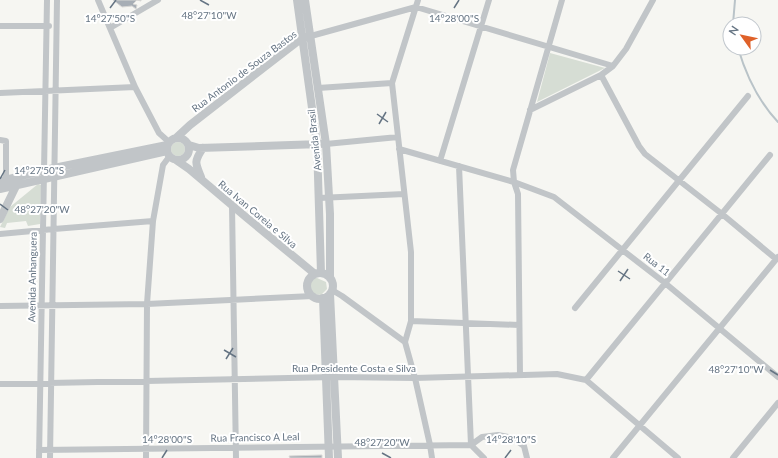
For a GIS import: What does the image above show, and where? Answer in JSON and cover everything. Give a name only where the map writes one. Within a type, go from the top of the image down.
[{"type":"street","name":"Avenida Anhanguera","points":[[39,458],[47,0]]},
{"type":"street","name":"Avenida Anhanguera","points":[[50,458],[57,0]]},
{"type":"street","points":[[98,0],[135,87],[159,133],[171,149],[184,159],[188,149]]},
{"type":"street","points":[[110,28],[158,0]]},
{"type":"street","name":"Avenida Brasil","points":[[297,0],[317,144],[319,198],[318,274]]},
{"type":"street","name":"Avenida Brasil","points":[[305,0],[326,144],[329,199],[330,278]]},
{"type":"street","points":[[418,0],[392,83],[411,252],[411,321],[406,342],[432,458]]},
{"type":"street","points":[[440,161],[489,0]]},
{"type":"street","points":[[520,375],[518,194],[514,182],[513,170],[562,0]]},
{"type":"street","points":[[530,110],[601,75],[613,66],[626,49],[653,0]]},
{"type":"street","points":[[310,36],[416,7],[613,66]]},
{"type":"street","points":[[0,26],[56,25]]},
{"type":"street","name":"Rua Antonio de Souza Bastos","points":[[171,149],[190,125],[302,38],[310,36]]},
{"type":"street","points":[[601,75],[639,146],[645,154],[777,258],[613,458]]},
{"type":"street","points":[[318,88],[392,83]]},
{"type":"street","points":[[0,93],[135,87]]},
{"type":"street","points":[[575,308],[748,96]]},
{"type":"street","name":"Rua Antonio de Souza Bastos","points":[[188,149],[190,125]]},
{"type":"street","points":[[188,149],[326,144],[398,137]]},
{"type":"street","points":[[146,458],[147,304],[153,221],[163,165],[171,149],[184,139],[188,149],[189,169]]},
{"type":"street","points":[[0,140],[6,141],[2,187]]},
{"type":"street","points":[[201,148],[197,157],[196,166],[202,180]]},
{"type":"street","points":[[2,187],[16,186],[43,175],[55,172],[171,149]]},
{"type":"street","name":"Rua Ivan Coreia e Silva","points":[[171,149],[189,169],[232,206],[318,274]]},
{"type":"street","name":"Rua 11","points":[[399,149],[514,182],[554,197],[665,283],[778,377]]},
{"type":"street","points":[[586,380],[770,155]]},
{"type":"street","points":[[459,166],[471,445],[484,458]]},
{"type":"street","points":[[2,187],[22,176],[43,175]]},
{"type":"street","points":[[0,219],[22,176]]},
{"type":"street","points":[[319,198],[329,199],[404,194]]},
{"type":"street","points":[[232,206],[236,458]]},
{"type":"street","points":[[0,234],[153,221]]},
{"type":"street","points":[[313,296],[307,285],[311,277],[318,274],[326,275],[330,278],[332,282],[328,294],[326,378],[333,446],[338,458]]},
{"type":"street","points":[[0,306],[52,304],[147,304],[313,296],[318,298],[328,294],[342,296],[406,342]]},
{"type":"street","points":[[328,294],[334,377],[333,446],[329,458]]},
{"type":"street","points":[[411,321],[519,325]]},
{"type":"street","name":"Rua Presidente Costa e Silva","points":[[0,384],[334,377],[415,378],[557,374],[586,380],[678,458]]},
{"type":"street","points":[[733,458],[778,403]]},
{"type":"street","points":[[471,445],[482,437],[498,435],[513,438],[524,446],[527,458]]},
{"type":"street","name":"Rua Francisco A Leal","points":[[39,450],[471,445]]},
{"type":"shaded area","points":[[550,53],[605,68],[537,102]]},
{"type":"shaded area","points":[[175,142],[181,142],[185,146],[185,152],[181,156],[175,156],[171,152],[171,146]]},
{"type":"shaded area","points":[[38,184],[41,185],[40,224],[28,226],[26,221],[7,223],[5,228],[0,227],[10,207]]},
{"type":"shaded area","points":[[311,278],[317,278],[326,282],[327,289],[321,295],[313,294],[311,291]]},
{"type":"building","points":[[113,0],[137,0],[133,4],[137,5],[136,9],[132,6],[122,7]]},
{"type":"building","points":[[322,455],[322,458],[290,458],[289,456]]},
{"type":"waterway","points":[[734,16],[735,0]]},
{"type":"waterway","points":[[741,56],[745,68],[764,105],[778,122]]}]
